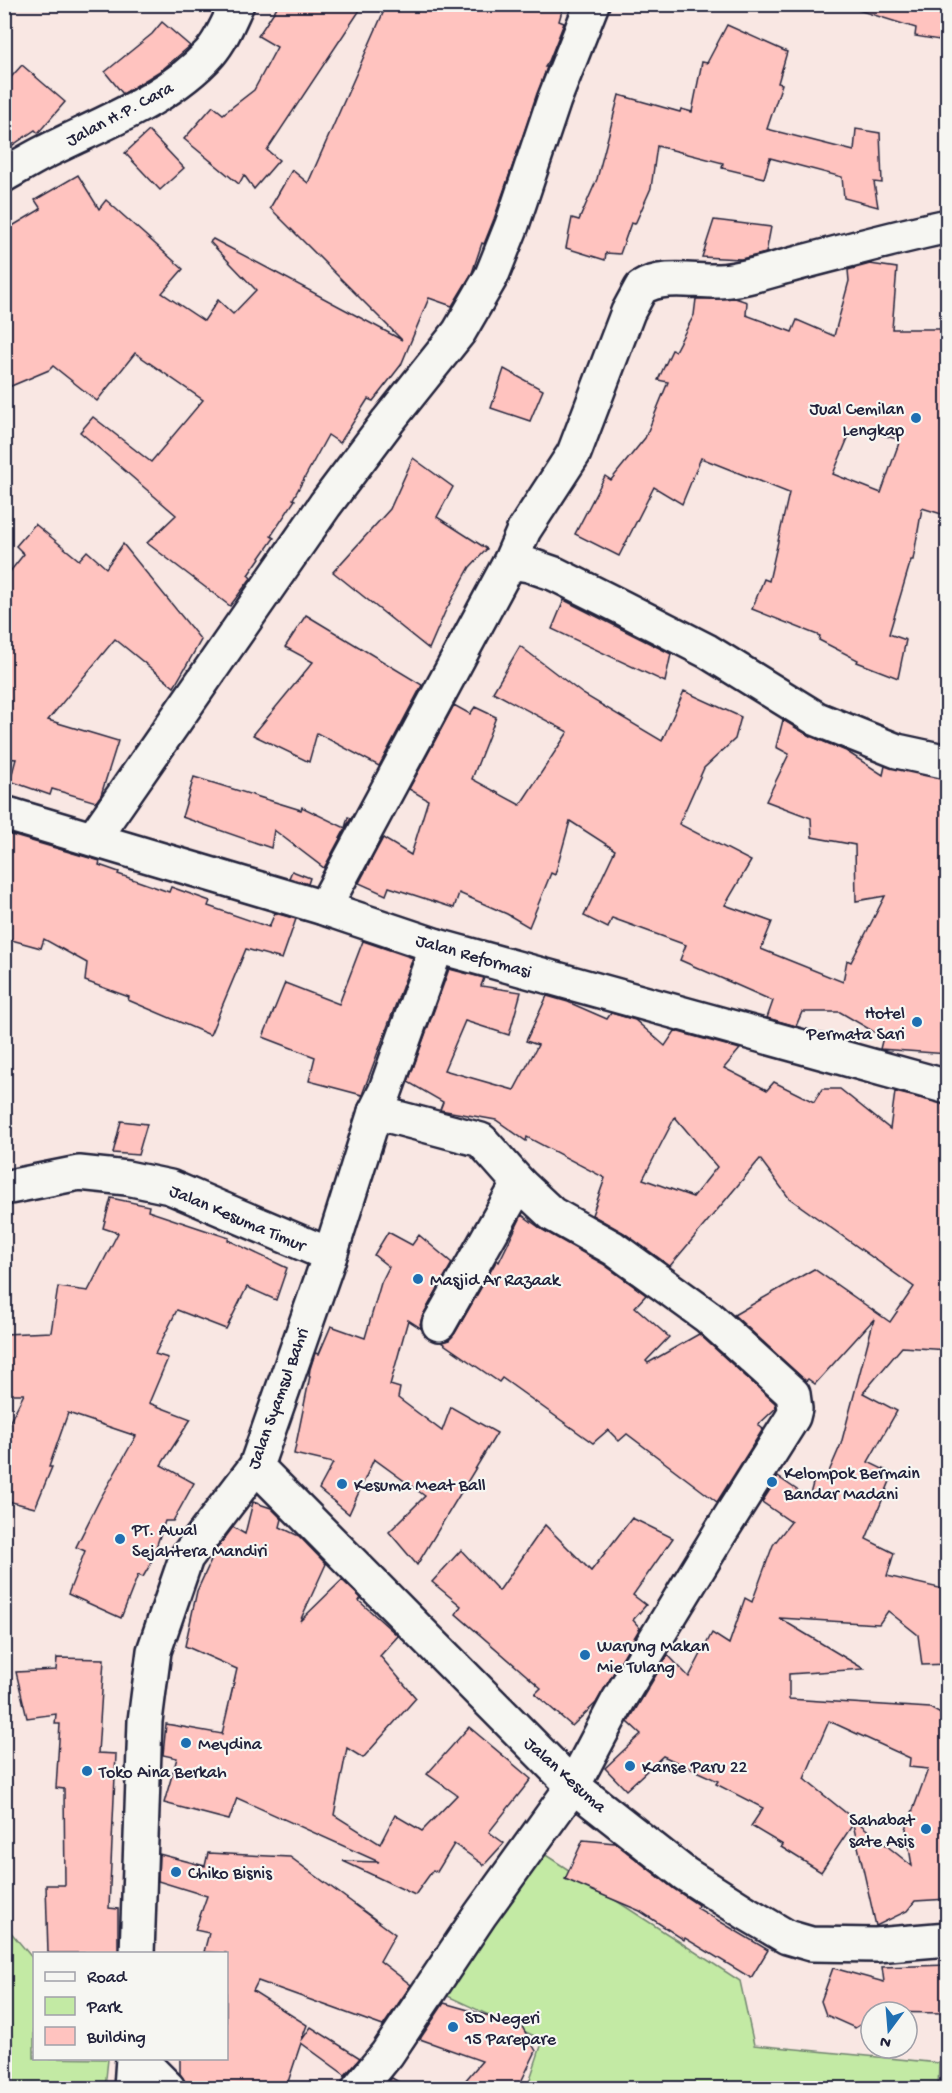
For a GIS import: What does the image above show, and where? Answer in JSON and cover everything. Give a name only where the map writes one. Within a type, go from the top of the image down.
[{"type":"street","name":"Jalan H.P. Cara","points":[[4,175],[116,118],[176,83],[210,53],[222,35],[237,4]]},
{"type":"street","points":[[93,839],[325,505],[459,332],[492,275],[512,225],[554,100],[592,4]]},
{"type":"street","points":[[324,908],[510,562],[524,530],[574,453],[628,312],[641,288],[656,282],[720,281],[749,276],[881,240],[948,226]]},
{"type":"street","points":[[510,562],[555,574],[634,613],[706,651],[817,719],[897,751],[948,762]]},
{"type":"street","name":"Jalan Reformasi","points":[[4,813],[324,908],[437,946],[948,1087]]},
{"type":"street","name":"Jalan Syamsul Bahri","points":[[137,1952],[145,1721],[154,1651],[186,1558],[256,1466],[330,1255],[375,1113],[385,1092],[437,946]]},
{"type":"street","points":[[359,2088],[387,2054],[480,1916],[573,1786],[618,1701],[793,1417],[795,1409],[793,1394],[708,1317],[613,1248],[552,1214],[519,1183],[481,1140],[375,1113]]},
{"type":"street","name":"Jalan Kesuma Timur","points":[[4,1188],[79,1173],[127,1178],[170,1187],[330,1255]]},
{"type":"street","points":[[439,1324],[519,1183]]},
{"type":"street","name":"Jalan Kesuma","points":[[256,1466],[573,1786],[685,1874],[787,1937],[811,1944],[876,1946],[948,1939]]},
{"type":"street","points":[[131,2088],[133,2060]]},
{"type":"street","points":[[140,2060],[168,2088]]},
{"type":"green space","points":[[541,1852],[740,1981],[754,2045],[859,2055],[859,2060],[908,2060],[939,2063],[938,2088],[527,2088],[543,2040],[441,1993]]},
{"type":"green space","points":[[4,1924],[33,1959],[33,2060],[108,2060],[105,2088],[5,2088]]},
{"type":"building","points":[[279,4],[364,4],[267,150],[279,160],[254,189],[244,175],[239,184],[184,139],[213,106],[223,114],[254,90],[277,47],[258,36]]},
{"type":"building","points":[[387,4],[564,4],[559,21],[564,23],[545,67],[547,67],[494,219],[484,244],[482,243],[472,273],[452,306],[429,298],[401,365],[373,401],[368,399],[340,443],[328,435],[293,499],[295,500],[271,536],[274,538],[248,575],[251,578],[230,606],[147,543],[176,515],[80,432],[93,417],[151,462],[203,400],[135,353],[97,401],[53,366],[49,370],[4,389],[4,231],[41,209],[35,200],[78,175],[99,209],[106,200],[183,269],[162,293],[204,321],[218,300],[233,314],[256,290],[210,242],[213,239],[402,340],[270,208],[292,170],[308,183]]},
{"type":"building","points":[[858,4],[948,4],[945,41],[915,36],[916,28],[858,10]]},
{"type":"building","points":[[162,22],[190,46],[163,69],[123,94],[105,72],[152,34]]},
{"type":"building","points":[[727,25],[787,52],[778,83],[782,84],[767,129],[854,151],[856,129],[880,133],[882,183],[874,182],[878,207],[844,198],[842,177],[770,158],[764,178],[722,168],[723,163],[657,146],[651,188],[635,224],[631,223],[620,254],[606,253],[605,260],[566,248],[572,218],[579,220],[597,179],[619,95],[680,112],[681,109],[692,112],[702,62],[707,63]]},
{"type":"building","points":[[22,65],[65,102],[38,133],[35,130],[4,151],[4,85]]},
{"type":"building","points":[[149,131],[184,168],[160,190],[125,153]]},
{"type":"building","points":[[714,220],[771,227],[766,253],[741,259],[702,257]]},
{"type":"building","points":[[870,264],[897,268],[892,329],[948,329],[948,516],[922,508],[913,560],[911,560],[889,634],[906,640],[898,678],[857,662],[858,660],[819,640],[820,636],[752,609],[764,579],[769,581],[789,493],[701,458],[682,504],[654,487],[619,556],[575,534],[605,476],[611,480],[645,438],[668,382],[658,380],[672,350],[675,351],[694,315],[696,299],[735,298],[747,302],[746,315],[792,332],[797,320],[834,336],[849,281],[848,270]],"holes":[[[853,426],[900,440],[881,493],[833,474]]]},
{"type":"building","points":[[504,369],[543,390],[530,421],[491,408]]},
{"type":"building","points":[[413,458],[453,487],[437,517],[487,549],[470,567],[445,612],[429,649],[333,572],[390,509]]},
{"type":"building","points":[[35,524],[79,560],[87,551],[106,568],[123,544],[201,640],[174,687],[115,639],[48,720],[118,741],[101,795],[96,802],[52,789],[50,795],[10,781],[16,759],[4,758],[4,579],[24,554],[16,546]]},
{"type":"building","points":[[564,600],[671,654],[665,682],[552,629]]},
{"type":"building","points":[[306,615],[422,685],[379,766],[317,733],[309,762],[253,735],[313,662],[285,647]]},
{"type":"building","points":[[520,646],[583,694],[662,741],[684,691],[741,717],[735,739],[704,768],[679,824],[751,861],[725,905],[772,922],[761,949],[843,982],[847,960],[851,962],[885,896],[856,901],[855,845],[812,837],[811,818],[766,801],[789,754],[776,747],[783,720],[810,736],[846,751],[883,775],[885,766],[948,780],[943,814],[948,814],[948,1054],[880,1049],[883,1037],[840,1012],[802,1012],[796,1026],[767,1018],[773,1001],[680,960],[686,945],[612,918],[608,928],[584,916],[615,850],[570,821],[555,875],[551,873],[529,927],[507,914],[459,893],[454,908],[389,887],[386,895],[359,883],[383,838],[411,855],[428,800],[409,789],[454,705],[470,714],[475,707],[496,717],[472,779],[520,805],[568,732],[493,692]]},
{"type":"building","points":[[194,777],[301,810],[302,807],[345,828],[348,817],[351,818],[324,868],[274,830],[271,848],[182,817]]},
{"type":"building","points":[[4,833],[100,861],[99,865],[119,872],[118,874],[169,892],[171,887],[210,901],[208,906],[269,927],[275,913],[296,919],[282,959],[246,949],[210,1035],[128,1000],[129,997],[85,981],[87,963],[44,939],[41,948],[4,938]]},
{"type":"building","points":[[292,871],[310,878],[308,884],[289,878]]},
{"type":"building","points":[[363,941],[413,958],[362,1095],[309,1081],[315,1057],[263,1037],[285,983],[339,1004]]},
{"type":"building","points":[[449,969],[484,978],[481,986],[521,992],[509,1035],[465,1021],[444,1070],[514,1090],[538,1045],[526,1041],[547,996],[568,1002],[607,1019],[611,1013],[635,1020],[665,1046],[675,1031],[740,1049],[724,1068],[767,1090],[774,1082],[814,1102],[822,1089],[840,1089],[890,1129],[895,1092],[948,1105],[948,1350],[902,1347],[863,1393],[897,1411],[868,1462],[893,1474],[866,1539],[894,1553],[887,1576],[948,1590],[948,1664],[922,1665],[918,1635],[888,1611],[879,1624],[779,1618],[864,1669],[789,1674],[789,1699],[930,1708],[948,1718],[948,1899],[915,1901],[907,1911],[876,1926],[853,1824],[821,1872],[751,1826],[763,1808],[716,1784],[718,1781],[663,1756],[626,1790],[605,1768],[641,1734],[628,1722],[668,1655],[689,1677],[712,1633],[729,1644],[745,1598],[752,1602],[773,1545],[791,1522],[762,1502],[778,1477],[809,1498],[815,1476],[825,1481],[841,1444],[874,1319],[815,1384],[808,1379],[806,1381],[734,1315],[814,1269],[890,1322],[914,1287],[789,1198],[760,1159],[670,1266],[624,1233],[592,1215],[605,1178],[527,1137],[526,1141],[496,1120],[440,1110],[443,1102],[408,1082]],"holes":[[[675,1117],[717,1167],[693,1197],[643,1179]],[[829,1721],[910,1758],[909,1767],[928,1769],[906,1829],[912,1866],[804,1779]]]},
{"type":"building","points":[[121,1121],[147,1124],[138,1155],[113,1153]]},
{"type":"building","points":[[111,1198],[149,1206],[148,1211],[229,1238],[228,1240],[287,1268],[276,1300],[247,1287],[226,1329],[177,1310],[155,1354],[168,1358],[149,1403],[191,1419],[161,1465],[194,1483],[173,1521],[165,1521],[150,1565],[143,1577],[138,1575],[121,1618],[68,1594],[85,1551],[76,1547],[136,1436],[68,1413],[49,1467],[52,1467],[35,1508],[4,1500],[4,1433],[24,1394],[4,1394],[4,1334],[51,1332],[58,1287],[88,1291],[118,1233],[103,1228]]},
{"type":"building","points":[[522,1215],[543,1230],[603,1264],[646,1295],[635,1307],[669,1337],[646,1361],[648,1363],[699,1334],[775,1403],[776,1408],[758,1425],[763,1429],[717,1502],[627,1434],[619,1441],[608,1430],[593,1443],[502,1378],[499,1382],[441,1342],[449,1340],[455,1333],[497,1260],[499,1262]]},
{"type":"building","points":[[388,1232],[412,1245],[419,1235],[452,1263],[423,1315],[420,1324],[422,1329],[408,1320],[390,1385],[400,1388],[398,1398],[442,1431],[451,1407],[497,1433],[417,1565],[389,1532],[425,1496],[374,1459],[349,1514],[319,1489],[333,1463],[294,1454],[310,1369],[315,1353],[319,1354],[331,1326],[365,1338],[381,1283],[389,1267],[374,1255]]},
{"type":"building","points":[[253,1502],[271,1508],[282,1519],[280,1527],[299,1536],[326,1564],[300,1621],[342,1580],[361,1598],[359,1601],[398,1636],[380,1656],[416,1698],[363,1758],[347,1748],[334,1815],[380,1844],[395,1815],[422,1831],[457,1795],[427,1774],[469,1727],[531,1779],[489,1832],[504,1843],[484,1865],[454,1844],[437,1872],[433,1870],[415,1895],[343,1861],[379,1862],[237,1798],[229,1820],[164,1803],[177,1758],[163,1755],[166,1724],[222,1734],[237,1669],[185,1646],[197,1591],[216,1550],[233,1527],[245,1534]]},
{"type":"building","points":[[632,1518],[673,1538],[633,1595],[646,1605],[633,1620],[640,1628],[596,1703],[572,1726],[535,1694],[541,1688],[456,1614],[461,1606],[432,1582],[461,1550],[499,1591],[545,1525],[591,1571]]},
{"type":"building","points":[[57,1658],[104,1659],[98,1753],[116,1754],[109,1908],[118,1909],[118,1952],[48,1952],[46,1885],[65,1885],[64,1789],[56,1788],[60,1724],[55,1724],[56,1714],[27,1718],[16,1672],[56,1670]]},
{"type":"building","points":[[583,1840],[615,1843],[698,1905],[697,1908],[768,1950],[751,1978],[685,1938],[684,1940],[640,1911],[565,1879]]},
{"type":"building","points":[[208,1853],[290,1857],[395,1934],[380,1961],[411,1985],[383,2026],[258,1981],[253,1991],[307,2025],[301,2041],[311,2027],[360,2058],[345,2075],[301,2043],[286,2088],[186,2087],[180,2074],[180,2060],[228,2060],[228,1952],[204,1952],[209,1933],[195,1930],[207,1896],[158,1881],[159,1854],[205,1866]]},
{"type":"building","points":[[948,1965],[948,2013],[919,2013],[919,2000],[859,2000],[859,2026],[855,2028],[826,2015],[821,2001],[833,1968],[884,1982],[882,1967]]},
{"type":"building","points":[[444,2003],[521,2025],[536,2051],[518,2088],[459,2088],[482,2061],[420,2039]]},
{"type":"building","points":[[392,2078],[409,2088],[383,2088]]},
{"type":"place","name":"Jual Cemilan Lengkap","points":[[916,418]]},
{"type":"place","name":"Hotel Permata Sari","points":[[917,1022]]},
{"type":"place","name":"Masjid Ar Razaak","points":[[418,1279]]},
{"type":"place","name":"Kelompok Bermain Bandar Madani","points":[[772,1482]]},
{"type":"place","name":"Kesuma Meat Ball","points":[[342,1484]]},
{"type":"place","name":"PT. Awal Sejahtera Mandiri","points":[[120,1539]]},
{"type":"place","name":"Warung Makan Mie Tulang","points":[[585,1655]]},
{"type":"place","name":"Meydina","points":[[186,1743]]},
{"type":"place","name":"Kanse Paru 22","points":[[630,1766]]},
{"type":"place","name":"Toko Aina Berkah","points":[[87,1771]]},
{"type":"place","name":"Sahabat sate Asis","points":[[926,1829]]},
{"type":"place","name":"Chiko Bisnis","points":[[176,1872]]},
{"type":"place","name":"SD Negeri 15 Parepare","points":[[453,2027]]}]
